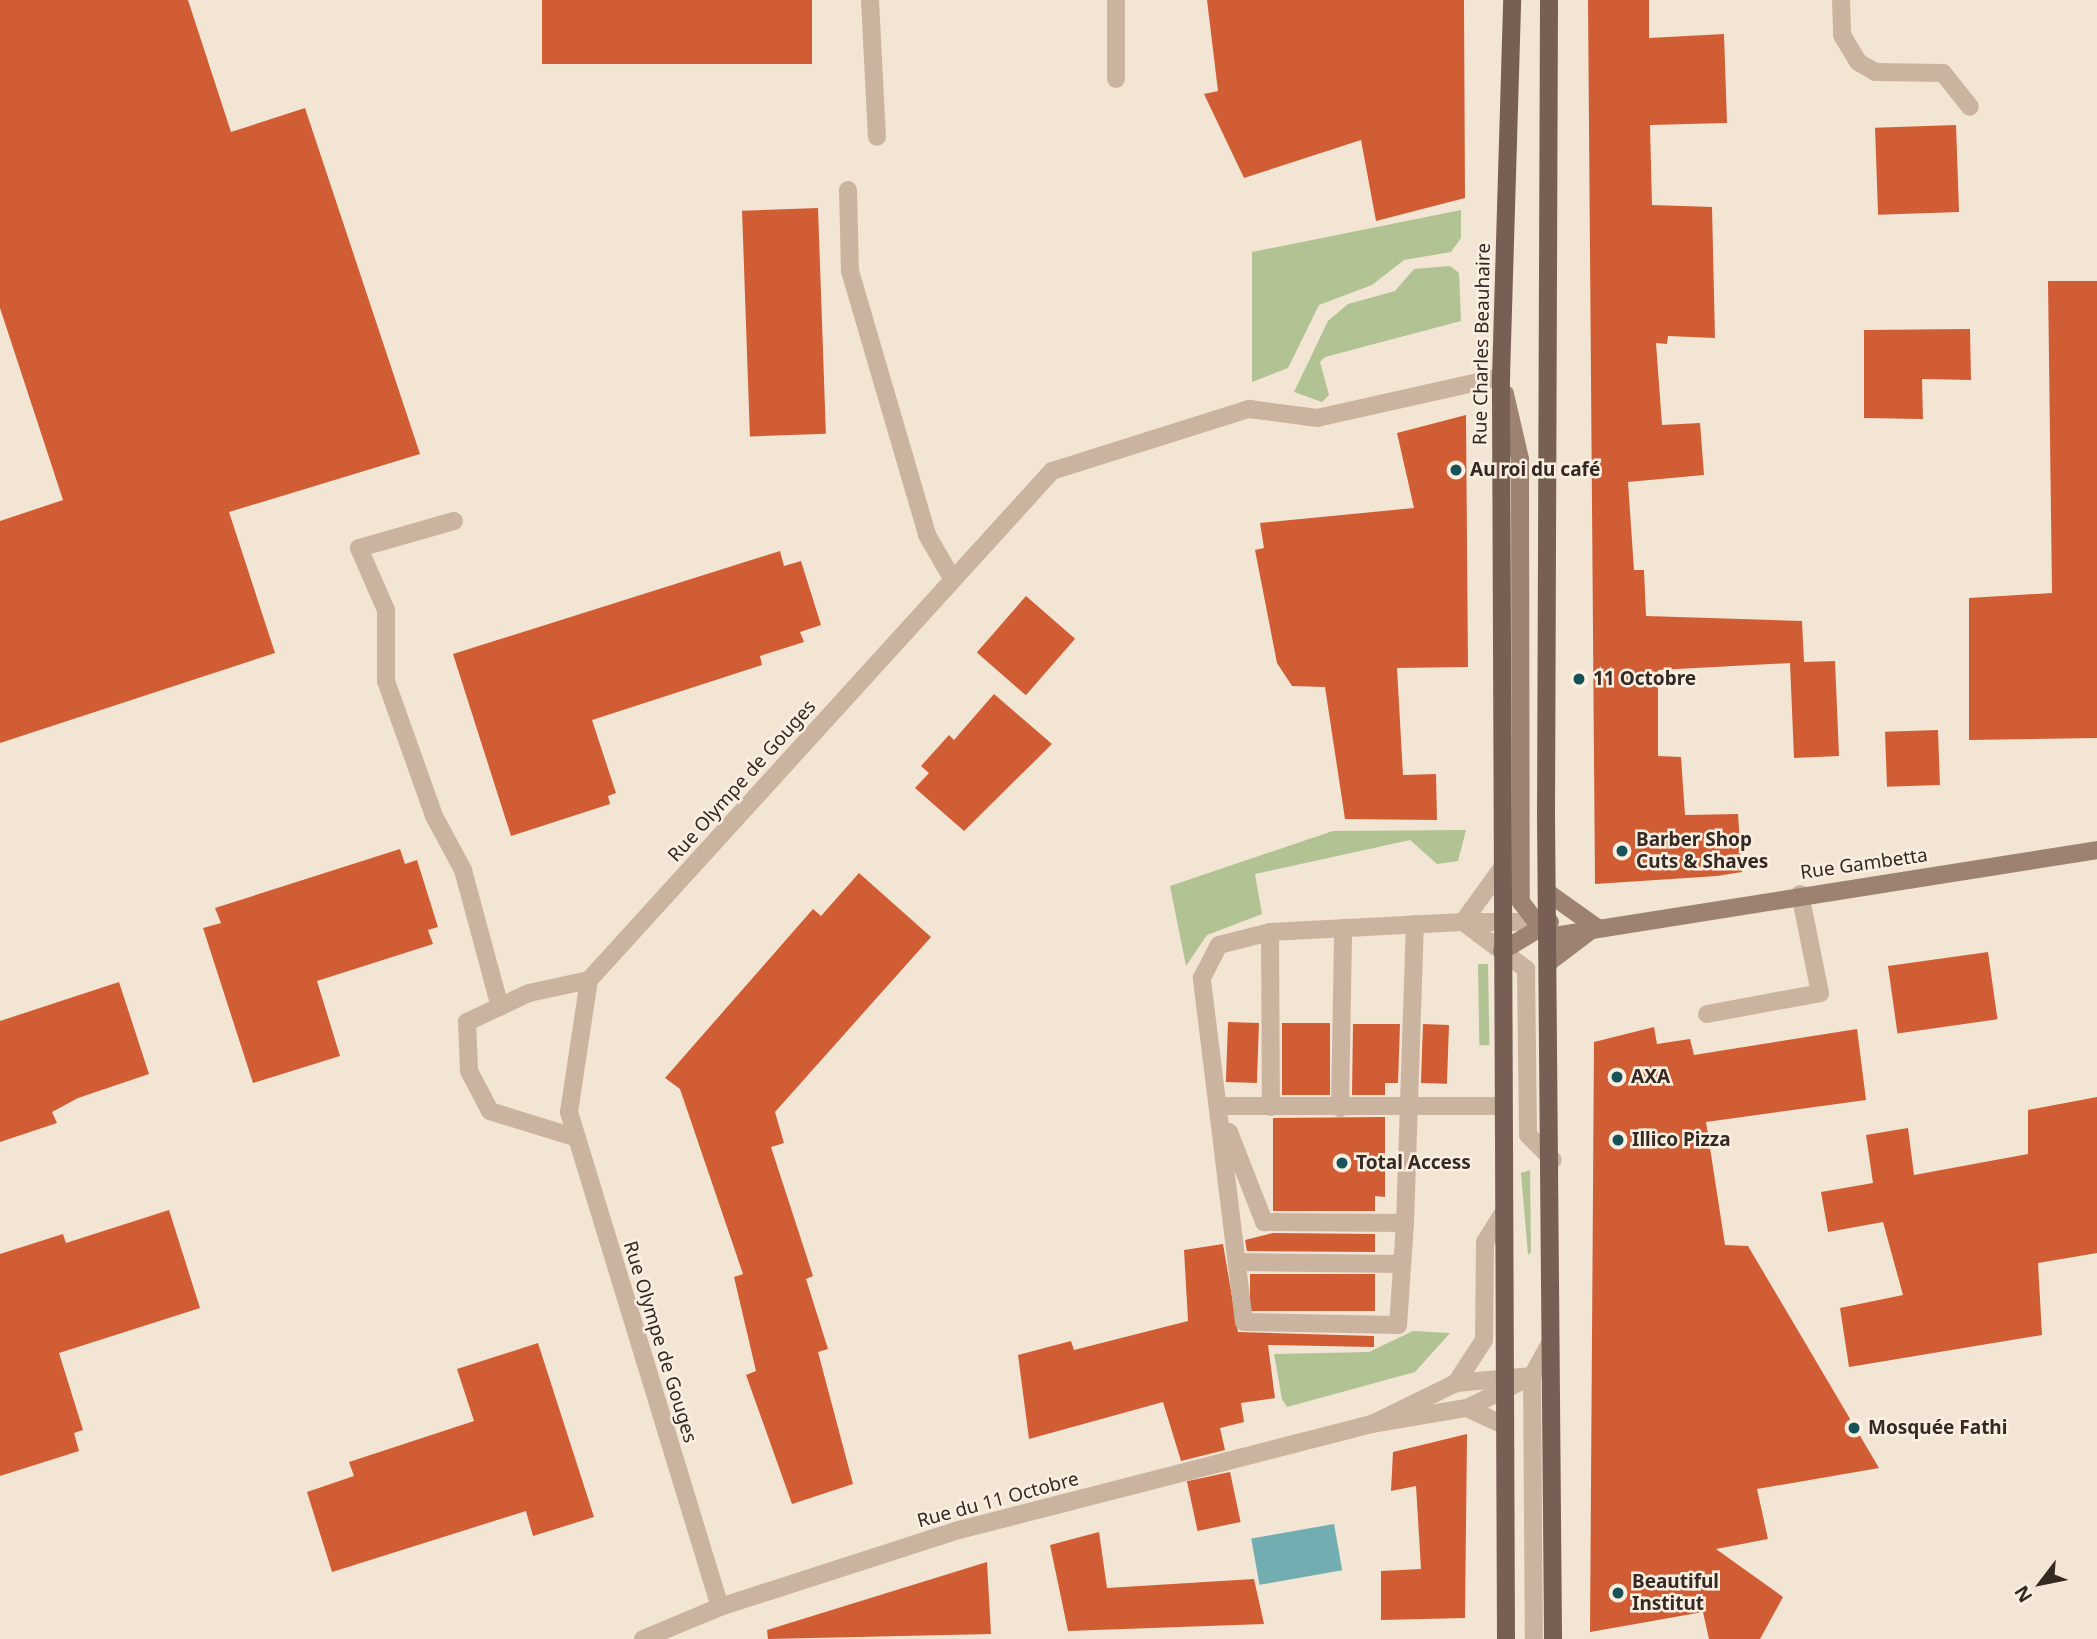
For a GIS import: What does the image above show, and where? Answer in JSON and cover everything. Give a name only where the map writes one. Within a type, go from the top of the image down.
[{"type":"main road","name":"Rue Charles Beauhaire","points":[[1506,1639],[1501,1216],[1501,377],[1512,0]]},
{"type":"main road","points":[[1549,0],[1547,892],[1553,1160],[1550,1344],[1553,1639]]},
{"type":"main road","points":[[1501,377],[1520,459],[1521,902],[1548,929]]},
{"type":"main road","name":"Rue Gambetta","points":[[1548,929],[1596,927],[2097,850]]},
{"type":"main road","points":[[1547,892],[1596,927],[1549,962]]},
{"type":"main road","points":[[1502,951],[1548,929]]},
{"type":"street","points":[[870,0],[877,137]]},
{"type":"street","points":[[1116,0],[1116,79]]},
{"type":"street","points":[[1841,0],[1842,35],[1858,62],[1875,72],[1943,73],[1970,107]]},
{"type":"street","points":[[848,190],[850,271],[927,535],[953,580]]},
{"type":"street","name":"Rue Olympe de Gouges","points":[[720,1607],[569,1112],[589,980],[1052,471],[1249,409],[1317,418],[1501,377]]},
{"type":"street","points":[[454,521],[359,548],[386,610],[386,681],[435,816],[463,870],[500,1007]]},
{"type":"street","points":[[1463,922],[1502,868]]},
{"type":"street","points":[[1707,1014],[1820,993],[1800,894]]},
{"type":"street","points":[[1463,922],[1526,970],[1528,1135],[1553,1160]]},
{"type":"street","points":[[1415,924],[1405,1223],[1398,1325],[1244,1322],[1202,978],[1219,945],[1270,932],[1415,924],[1502,922],[1548,929]]},
{"type":"street","points":[[1340,1108],[1343,928]]},
{"type":"street","points":[[1270,932],[1271,1107]]},
{"type":"street","points":[[577,1139],[490,1111],[469,1071],[467,1022],[500,1007],[589,980]]},
{"type":"street","points":[[1219,1106],[1408,1108],[1501,1105],[1551,1074]]},
{"type":"street","points":[[1219,1106],[1264,1222],[1405,1223]]},
{"type":"street","points":[[1457,1382],[1484,1340],[1485,1242],[1501,1216]]},
{"type":"street","points":[[1238,1262],[1402,1264]]},
{"type":"street","points":[[1534,1639],[1532,1376],[1550,1344]]},
{"type":"street","points":[[1457,1382],[1532,1376]]},
{"type":"street","name":"Rue du 11 Octobre","points":[[643,1639],[720,1607],[959,1530],[1371,1424],[1467,1408],[1532,1376]]},
{"type":"street","name":"Rue du 11 Octobre","points":[[1371,1424],[1457,1382]]},
{"type":"street","points":[[1467,1408],[1503,1425]]},
{"type":"green space","points":[[1461,210],[1461,238],[1451,252],[1404,260],[1372,285],[1319,305],[1288,368],[1252,382],[1252,252]]},
{"type":"green space","points":[[1450,266],[1459,273],[1461,321],[1325,357],[1320,362],[1329,395],[1322,402],[1294,392],[1328,321],[1348,304],[1395,291],[1414,269]]},
{"type":"green space","points":[[1466,830],[1458,861],[1437,864],[1410,840],[1255,874],[1262,914],[1207,935],[1186,966],[1170,886],[1333,831]]},
{"type":"green space","points":[[1478,964],[1488,964],[1489,1045],[1479,1045]]},
{"type":"green space","points":[[1530,1170],[1531,1252],[1528,1255],[1521,1173]]},
{"type":"green space","points":[[1413,1331],[1450,1333],[1415,1372],[1287,1407],[1282,1399],[1274,1354],[1369,1352]]},
{"type":"water","points":[[1334,1524],[1342,1570],[1259,1585],[1251,1539]]},
{"type":"building","points":[[0,0],[188,0],[231,132],[305,108],[420,454],[229,512],[275,653],[0,743],[0,521],[63,500],[0,308]]},
{"type":"building","points":[[542,0],[812,0],[812,64],[542,64]]},
{"type":"building","points":[[1207,0],[1464,0],[1465,198],[1376,221],[1361,140],[1244,178],[1204,94],[1218,91]]},
{"type":"building","points":[[1588,0],[1649,0],[1649,38],[1724,34],[1727,123],[1650,125],[1652,205],[1712,207],[1715,338],[1668,336],[1667,344],[1656,343],[1662,425],[1700,423],[1704,475],[1628,482],[1634,570],[1644,570],[1646,616],[1802,621],[1804,662],[1835,661],[1839,756],[1794,758],[1790,663],[1658,670],[1658,756],[1681,757],[1685,815],[1738,814],[1742,872],[1595,884]]},
{"type":"building","points":[[1956,125],[1959,212],[1878,215],[1875,128]]},
{"type":"building","points":[[818,208],[826,434],[750,437],[742,211]]},
{"type":"building","points":[[2048,281],[2097,281],[2097,738],[1969,740],[1969,598],[2052,593]]},
{"type":"building","points":[[1970,329],[1971,380],[1922,379],[1923,419],[1864,418],[1864,330]]},
{"type":"building","points":[[1466,415],[1468,667],[1397,668],[1403,775],[1436,774],[1437,820],[1345,819],[1325,687],[1292,686],[1277,663],[1255,550],[1264,548],[1260,523],[1414,508],[1397,433]]},
{"type":"building","points":[[780,551],[784,566],[801,561],[821,625],[800,632],[804,642],[760,656],[762,665],[592,720],[616,793],[608,796],[610,804],[511,836],[453,654]]},
{"type":"building","points":[[1026,596],[1075,639],[1026,695],[977,653]]},
{"type":"building","points":[[994,694],[1052,744],[964,831],[915,788],[929,773],[921,766],[949,735],[954,740]]},
{"type":"building","points":[[1938,730],[1940,785],[1887,787],[1885,732]]},
{"type":"building","points":[[400,849],[405,864],[417,860],[438,927],[428,930],[433,944],[317,981],[340,1056],[253,1083],[203,928],[221,923],[215,908]]},
{"type":"building","points":[[859,873],[931,937],[775,1112],[784,1143],[771,1147],[813,1276],[806,1279],[828,1349],[818,1352],[853,1484],[792,1504],[746,1375],[756,1371],[734,1277],[743,1274],[680,1089],[665,1078],[813,909],[821,916]]},
{"type":"building","points":[[1988,952],[1997,1019],[1897,1033],[1888,966]]},
{"type":"building","points":[[119,982],[149,1074],[78,1098],[52,1112],[57,1123],[0,1142],[0,1021]]},
{"type":"building","points":[[1228,1022],[1259,1023],[1257,1083],[1226,1082]]},
{"type":"building","points":[[1282,1023],[1330,1023],[1330,1095],[1282,1095]]},
{"type":"building","points":[[1353,1024],[1400,1024],[1398,1083],[1385,1083],[1385,1095],[1352,1095]]},
{"type":"building","points":[[1423,1024],[1449,1025],[1447,1084],[1421,1083]]},
{"type":"building","points":[[1654,1027],[1657,1044],[1690,1039],[1694,1055],[1857,1029],[1866,1100],[1706,1122],[1725,1245],[1748,1246],[1879,1468],[1757,1489],[1768,1539],[1716,1549],[1783,1597],[1760,1639],[1709,1639],[1703,1612],[1590,1632],[1594,1042]]},
{"type":"building","points":[[2097,1097],[2097,1253],[2038,1263],[2042,1335],[1849,1367],[1840,1308],[1903,1295],[1883,1222],[1828,1232],[1821,1192],[1873,1183],[1866,1135],[1908,1128],[1914,1175],[2028,1154],[2028,1110]]},
{"type":"building","points":[[1385,1117],[1385,1197],[1375,1196],[1375,1211],[1273,1211],[1273,1118]]},
{"type":"building","points":[[169,1210],[200,1308],[59,1353],[83,1430],[74,1433],[79,1451],[0,1476],[0,1254],[63,1234],[66,1243]]},
{"type":"building","points":[[1273,1233],[1375,1234],[1375,1252],[1247,1251],[1245,1240]]},
{"type":"building","points":[[1223,1244],[1238,1332],[1374,1336],[1374,1347],[1268,1345],[1275,1398],[1241,1403],[1244,1422],[1220,1428],[1225,1450],[1181,1461],[1163,1402],[1029,1439],[1018,1355],[1071,1341],[1074,1350],[1188,1321],[1184,1250]]},
{"type":"building","points":[[1250,1274],[1375,1274],[1375,1311],[1250,1311]]},
{"type":"building","points":[[538,1343],[594,1517],[533,1536],[526,1511],[332,1572],[307,1492],[354,1476],[349,1462],[474,1421],[457,1369]]},
{"type":"building","points":[[1467,1434],[1465,1618],[1381,1620],[1381,1571],[1421,1569],[1416,1486],[1391,1491],[1393,1452]]},
{"type":"building","points":[[1230,1472],[1241,1522],[1198,1531],[1187,1481]]},
{"type":"building","points":[[1099,1532],[1107,1588],[1254,1579],[1264,1624],[1068,1631],[1050,1545]]},
{"type":"building","points":[[987,1562],[991,1634],[768,1639],[767,1630]]},
{"type":"place","name":"Au roi du café","points":[[1456,470]]},
{"type":"place","name":"11 Octobre","points":[[1579,679]]},
{"type":"place","name":"Barber Shop Cuts & Shaves","points":[[1622,851]]},
{"type":"place","name":"AXA","points":[[1617,1077]]},
{"type":"place","name":"Illico Pizza","points":[[1618,1140]]},
{"type":"place","name":"Total Access","points":[[1342,1163]]},
{"type":"place","name":"Mosquée Fathi","points":[[1854,1428]]},
{"type":"place","name":"Beautiful Institut","points":[[1618,1593]]}]
